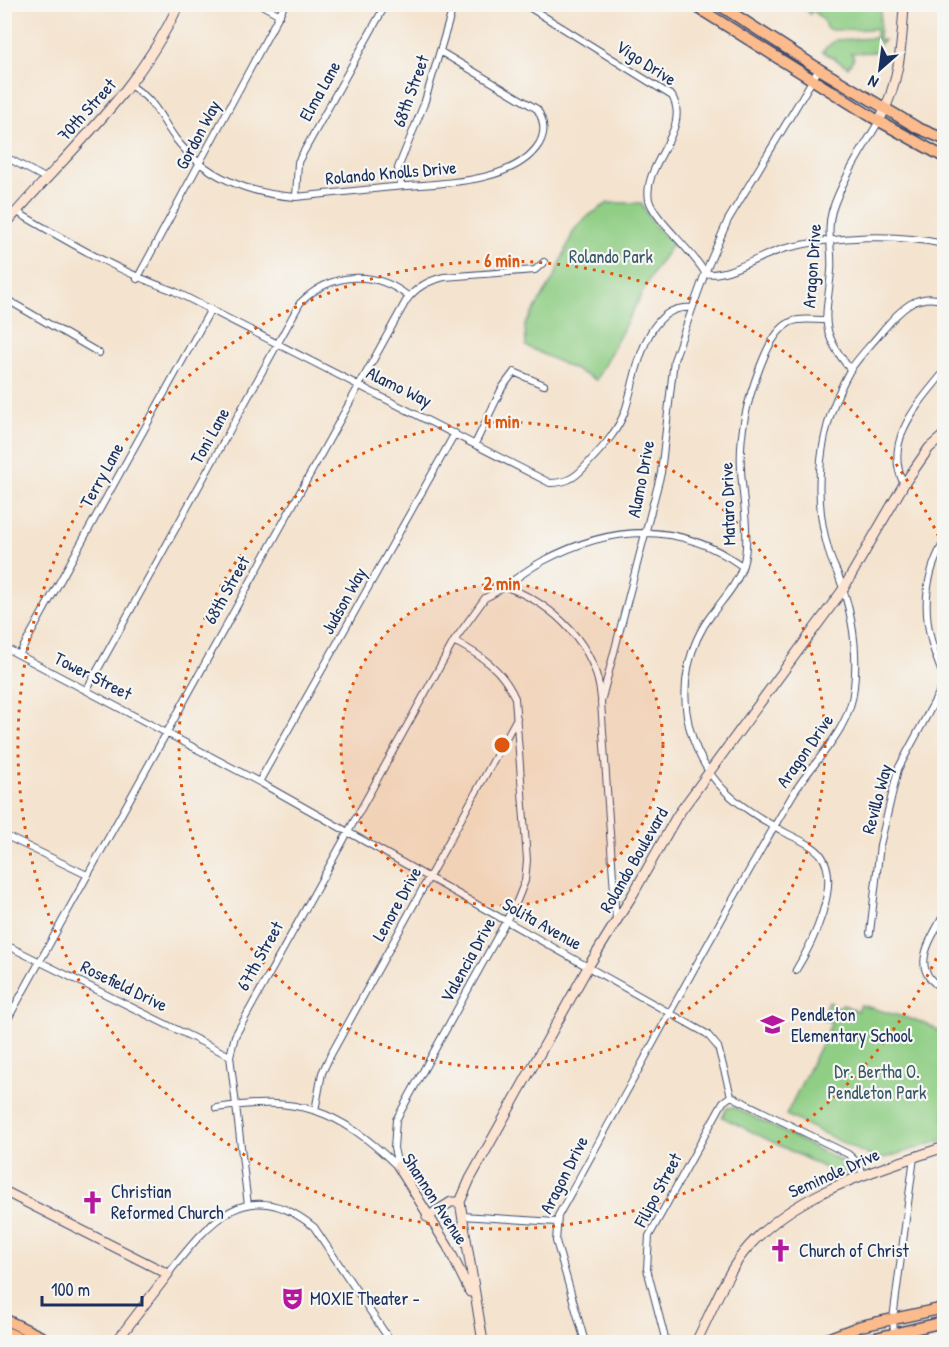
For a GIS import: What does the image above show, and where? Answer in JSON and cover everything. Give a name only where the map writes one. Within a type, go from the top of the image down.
[{"type":"main road","points":[[692,4],[879,121],[945,157]]},
{"type":"main road","points":[[718,4],[819,69],[918,128],[945,139]]},
{"type":"main road","points":[[819,1342],[871,1324],[945,1308]]},
{"type":"main road","points":[[4,1319],[52,1342]]},
{"type":"main road","points":[[858,1342],[875,1340],[894,1333],[945,1322]]},
{"type":"main road","points":[[4,1331],[28,1342]]},
{"type":"street","name":"70th Street","points":[[4,226],[131,86],[166,32],[179,4]]},
{"type":"street","points":[[260,4],[280,15]]},
{"type":"street","name":"Gordon Way","points":[[137,279],[285,4]]},
{"type":"street","name":"Elma Lane","points":[[296,197],[298,162],[386,4]]},
{"type":"street","name":"68th Street","points":[[400,186],[398,168],[424,104],[454,4]]},
{"type":"street","name":"Vigo Drive","points":[[524,4],[672,96],[678,116],[648,184],[650,202],[697,259],[705,273]]},
{"type":"street","name":"Aragon Drive","points":[[585,1342],[556,1241],[556,1222],[792,795],[848,718],[854,689],[856,651],[851,621],[822,529],[820,476],[825,432],[850,369],[828,335],[825,320],[832,264],[829,242],[832,212],[886,108],[896,79],[902,45],[904,4]]},
{"type":"street","name":"Rolando Knolls Drive","points":[[131,86],[155,105],[175,137],[200,165],[241,186],[296,197],[467,180],[507,170],[531,153],[543,135],[543,121],[534,106],[467,70],[441,52]]},
{"type":"street","name":"Alamo Drive","points":[[616,924],[602,702],[661,473],[675,360],[691,309],[728,220],[819,69]]},
{"type":"street","points":[[4,156],[47,179]]},
{"type":"street","name":"Alamo Way","points":[[17,212],[137,279],[174,291],[211,309],[455,433],[543,481],[562,483],[574,478],[613,434],[625,411],[640,353],[652,333],[670,312],[681,308],[691,309]]},
{"type":"street","points":[[705,273],[721,274],[777,250],[862,237],[909,238],[945,244]]},
{"type":"street","name":"68th Street","points":[[4,1026],[358,384],[409,297],[430,281],[444,277],[536,270],[544,262]]},
{"type":"street","name":"Toni Lane","points":[[87,689],[300,303],[329,283],[354,277],[371,278],[387,283],[409,297]]},
{"type":"street","points":[[4,298],[99,353]]},
{"type":"street","points":[[850,369],[908,304],[926,298],[945,302]]},
{"type":"street","name":"Terry Lane","points":[[19,655],[211,309]]},
{"type":"street","name":"Mataro Drive","points":[[796,970],[816,932],[823,906],[828,871],[818,851],[739,805],[709,773],[689,724],[685,697],[687,674],[700,632],[731,592],[745,555],[741,451],[748,399],[764,356],[782,327],[796,320],[825,320]]},
{"type":"street","points":[[475,444],[502,388],[514,372],[543,385]]},
{"type":"street","points":[[904,484],[897,463],[903,429],[911,413],[945,372]]},
{"type":"street","name":"Judson Way","points":[[259,782],[455,433]]},
{"type":"street","name":"Rolando Boulevard","points":[[460,1202],[470,1179],[588,967],[616,924],[677,816],[842,591],[904,484],[929,448],[945,435]]},
{"type":"street","name":"67th Street","points":[[248,1205],[230,1056],[235,1036],[454,641],[485,598],[568,549],[608,537],[646,532],[665,533],[695,540],[742,566]]},
{"type":"street","points":[[945,542],[930,577],[926,609],[930,642],[945,678]]},
{"type":"street","points":[[506,587],[545,606],[571,630],[590,660],[602,702]]},
{"type":"street","name":"Valencia Drive","points":[[398,1166],[394,1148],[396,1120],[507,921],[525,881],[527,860],[515,698],[507,680],[487,659],[454,641]]},
{"type":"street","name":"Tower Street","points":[[4,647],[167,731]]},
{"type":"street","name":"Revillo Way","points":[[870,933],[880,844],[898,769],[945,684]]},
{"type":"street","name":"Lenore Drive","points":[[315,1111],[321,1073],[518,717]]},
{"type":"street","name":"Solita Avenue","points":[[167,731],[670,1013],[715,1041],[731,1096]]},
{"type":"street","points":[[4,835],[87,875]]},
{"type":"street","points":[[945,914],[926,950],[925,971],[934,983],[945,989]]},
{"type":"street","name":"Rosefield Drive","points":[[4,944],[230,1056]]},
{"type":"street","points":[[731,1096],[848,1154],[859,1164],[863,1175]]},
{"type":"street","name":"Filipo Street","points":[[666,1342],[647,1269],[649,1236],[723,1102],[731,1096]]},
{"type":"street","name":"Shannon Avenue","points":[[216,1108],[273,1102],[315,1111],[355,1128],[398,1166],[427,1217],[448,1247],[474,1299]]},
{"type":"street","name":"Seminole Drive","points":[[696,1342],[748,1246],[794,1207],[863,1175],[945,1147]]},
{"type":"street","points":[[894,1333],[893,1319],[914,1157]]},
{"type":"street","points":[[4,1191],[168,1274]]},
{"type":"street","points":[[427,1217],[452,1202],[460,1202],[474,1299],[483,1342]]},
{"type":"street","points":[[116,1342],[204,1229],[222,1214],[248,1205],[274,1205],[291,1211],[314,1227],[391,1342]]},
{"type":"street","points":[[462,1216],[556,1222]]},
{"type":"street","points":[[871,1324],[875,1340]]},
{"type":"green space","points":[[802,5],[881,5],[879,40],[884,40],[879,45],[878,52],[851,53],[854,58],[848,67],[822,51],[836,40],[876,38],[876,29],[832,30],[826,28],[824,21],[813,10],[810,14]]},
{"type":"green space","name":"Rolando Park","points":[[608,203],[641,203],[653,224],[673,243],[654,271],[596,380],[526,346],[525,325],[554,278],[574,230],[588,216]]},
{"type":"green space","name":"Dr. Bertha O. Pendleton Park","points":[[828,1001],[839,1008],[842,1004],[857,1011],[860,1005],[925,1023],[944,1034],[944,1140],[878,1160],[786,1115],[832,1022],[821,1019]]},
{"type":"green space","name":"Dr. Bertha O. Pendleton Park","points":[[734,1107],[845,1163],[846,1174],[841,1176],[722,1117],[727,1108]]},
{"type":"place","name":"Pendleton Elementary School","points":[[773,1025]]},
{"type":"place","name":"Christian Reformed Church","points":[[93,1202]]},
{"type":"place","name":"Church of Christ","points":[[781,1251]]},
{"type":"place","name":"MOXIE Theater -","points":[[292,1299]]}]
